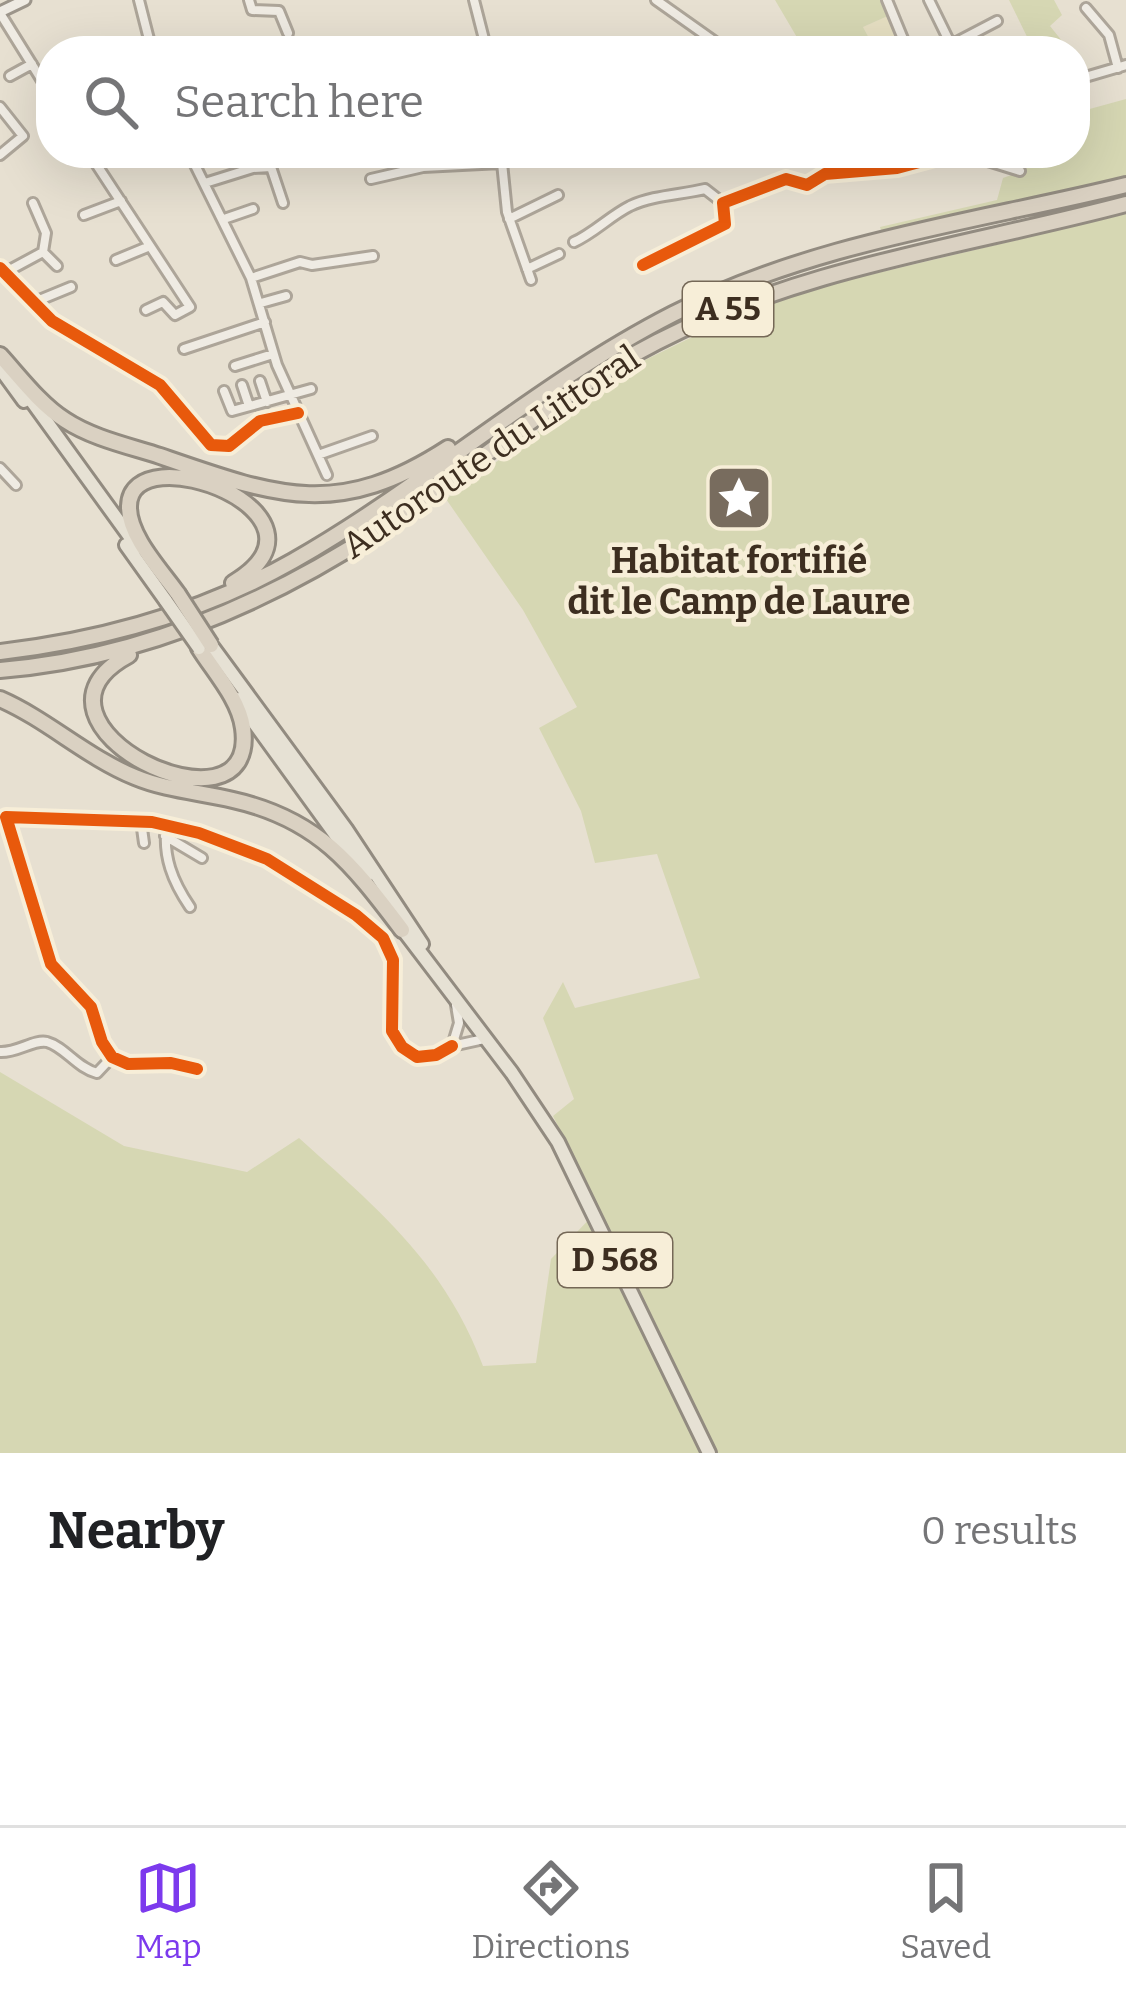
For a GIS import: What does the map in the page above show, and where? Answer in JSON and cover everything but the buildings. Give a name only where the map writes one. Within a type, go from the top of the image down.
[{"type":"highway","name":"Autoroute du Littoral","points":[[0,652],[158,620],[249,584],[343,531],[580,367],[677,312],[776,271],[843,250],[1126,185]]},
{"type":"highway","name":"Autoroute du Littoral","points":[[0,670],[86,658],[203,624],[284,586],[381,529],[590,382],[653,344],[750,299],[850,268],[1126,204]]},
{"type":"highway","points":[[0,356],[51,410],[85,431],[234,482],[322,496],[395,479],[580,367]]},
{"type":"highway","points":[[20,649],[165,613],[219,591],[254,569],[266,544],[265,530],[249,505],[215,487],[158,476],[138,484],[130,499],[130,513],[141,539],[173,598],[208,648],[240,717],[243,738],[232,764],[208,778],[170,777],[118,757],[91,737],[81,719],[87,681],[95,672],[256,606],[381,529]]},
{"type":"highway","points":[[0,699],[127,774],[160,786],[261,806],[310,830],[353,866],[402,930]]},
{"type":"main road","points":[[0,356],[173,598]]},
{"type":"main road","points":[[0,368],[173,598]]},
{"type":"main road","name":"D 568","points":[[208,648],[402,930],[481,1029]]},
{"type":"main road","name":"D 568","points":[[208,648],[346,830],[558,1142],[709,1453]]},
{"type":"street","points":[[25,0],[0,12],[36,71]]},
{"type":"street","points":[[139,0],[148,36]]},
{"type":"street","points":[[249,0],[252,10],[279,11],[288,33]]},
{"type":"street","points":[[474,0],[483,36]]},
{"type":"street","points":[[656,0],[707,36]]},
{"type":"street","points":[[887,0],[902,36]]},
{"type":"street","points":[[929,0],[947,36]]},
{"type":"street","points":[[1086,8],[1109,35],[1122,66],[1090,76]]},
{"type":"street","points":[[973,36],[997,21]]},
{"type":"street","points":[[10,76],[32,64]]},
{"type":"street","points":[[0,106],[22,136],[0,155]]},
{"type":"street","points":[[99,168],[190,307],[175,315],[163,302],[146,310]]},
{"type":"street","points":[[198,168],[251,278],[273,354],[327,475]]},
{"type":"street","points":[[206,183],[253,168]]},
{"type":"street","points":[[271,168],[283,203]]},
{"type":"street","points":[[371,179],[419,168]]},
{"type":"street","points":[[502,168],[509,219],[531,280]]},
{"type":"street","points":[[723,203],[786,179],[807,185],[825,174],[896,168]]},
{"type":"street","points":[[1009,168],[1021,172]]},
{"type":"street","points":[[574,242],[620,211],[658,197],[705,188],[723,203],[724,224],[643,265]]},
{"type":"street","points":[[509,219],[558,195]]},
{"type":"street","points":[[84,215],[121,201]]},
{"type":"street","points":[[33,202],[46,233],[43,252]]},
{"type":"street","points":[[224,219],[253,208]]},
{"type":"street","points":[[116,260],[150,246]]},
{"type":"street","points":[[43,252],[57,266]]},
{"type":"street","points":[[43,252],[2,270],[52,321],[160,385],[211,445],[229,446],[260,421],[298,413]]},
{"type":"street","points":[[527,269],[559,254]]},
{"type":"street","points":[[251,278],[300,262],[312,265],[373,256]]},
{"type":"street","points":[[32,303],[70,287]]},
{"type":"street","points":[[261,303],[286,296]]},
{"type":"street","points":[[184,350],[265,322]]},
{"type":"street","points":[[235,367],[273,354]]},
{"type":"street","points":[[260,382],[268,402]]},
{"type":"street","points":[[242,385],[249,406]]},
{"type":"street","points":[[224,391],[232,411],[311,389]]},
{"type":"street","points":[[318,455],[372,436]]},
{"type":"street","points":[[0,468],[16,485]]},
{"type":"street","points":[[197,1069],[171,1063],[128,1064],[112,1057],[91,1007],[51,964],[3,818],[167,825],[267,859],[374,928],[388,945],[393,960],[392,1030],[402,1047],[417,1057],[436,1055],[481,1029]]},
{"type":"street","points":[[141,821],[144,843]]},
{"type":"street","points":[[167,825],[176,886],[190,908]]},
{"type":"street","points":[[165,836],[202,858]]},
{"type":"street","points":[[452,1046],[457,1028],[453,998]]},
{"type":"street","points":[[457,1028],[481,1029]]},
{"type":"street","points":[[0,1052],[51,1042],[82,1069],[97,1073],[112,1057]]},
{"type":"shaded area","points":[[890,15],[899,36],[868,36],[863,27]]},
{"type":"green space","points":[[775,0],[883,0],[890,15],[863,27],[868,36],[796,36]]},
{"type":"green space","points":[[1009,0],[1054,0],[1062,15],[1050,26],[1058,36],[1027,36]]},
{"type":"green space","points":[[1126,99],[1126,177],[882,233],[880,227],[997,200],[1003,178],[1014,174],[1015,168],[1090,168],[1090,109]]},
{"type":"green space","points":[[1126,214],[1126,1453],[0,1453],[0,1072],[124,1146],[247,1172],[299,1138],[382,1214],[428,1267],[449,1297],[483,1366],[536,1363],[551,1259],[599,1209],[553,1116],[574,1099],[543,1018],[563,982],[575,1008],[700,978],[657,854],[595,863],[581,811],[539,728],[577,707],[523,610],[446,499],[639,363],[731,318],[810,289]]},
{"type":"cycle path","points":[[643,265],[725,224],[723,203],[786,179],[807,185],[825,174],[897,168]]},
{"type":"cycle path","points":[[0,268],[52,321],[160,385],[211,445],[229,446],[260,421],[298,413]]},
{"type":"cycle path","points":[[197,1069],[171,1063],[128,1064],[112,1057],[91,1007],[51,964],[6,817],[152,822],[199,833],[267,859],[356,915],[383,938],[393,960],[392,1031],[402,1047],[417,1057],[436,1055],[452,1046]]},
{"type":"place","name":"Habitat fortifié dit le Camp de Laure","points":[[739,498]]}]
